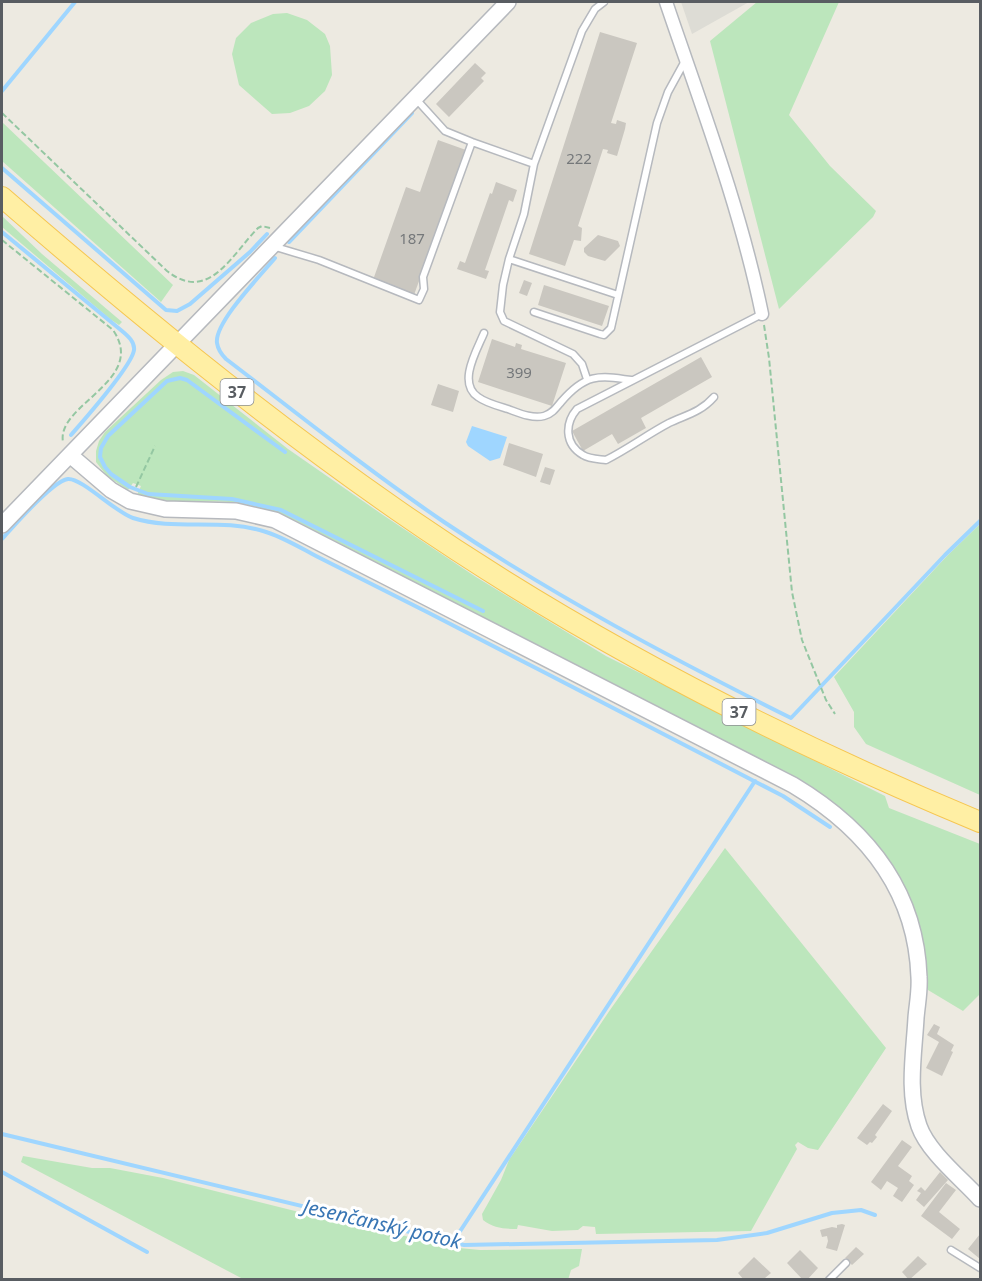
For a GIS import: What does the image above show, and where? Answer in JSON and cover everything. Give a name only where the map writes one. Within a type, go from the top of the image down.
[{"type":"main road","name":"37","points":[[2,197],[177,345],[288,431],[397,510],[547,606],[609,642],[791,738],[881,780],[981,822]]},
{"type":"street","points":[[2,525],[508,2]]},
{"type":"street","points":[[666,2],[726,174],[752,262],[762,314]]},
{"type":"street","points":[[70,455],[111,490],[130,501],[165,509],[236,512],[255,515],[282,524],[793,785],[839,817],[879,858],[908,914],[916,942],[919,978],[912,1095],[920,1129],[940,1156],[981,1199]]},
{"type":"lane","points":[[587,379],[582,364],[573,354],[504,321],[500,312],[500,302],[509,259],[524,214],[534,164],[582,31],[595,9],[604,2]]},
{"type":"lane","points":[[534,312],[604,335],[610,328],[657,123],[668,92],[686,60]]},
{"type":"lane","points":[[415,98],[446,131],[534,164]]},
{"type":"lane","points":[[278,241],[279,248],[319,260],[419,300],[424,289],[423,277],[472,142]]},
{"type":"lane","points":[[509,259],[618,295]]},
{"type":"lane","points":[[714,397],[696,413],[670,423],[606,460],[582,454],[574,448],[568,437],[568,422],[577,409],[762,314]]},
{"type":"lane","points":[[484,333],[469,370],[471,389],[475,396],[483,400],[519,413],[534,417],[545,416],[554,411],[571,391],[587,379],[599,376],[632,381]]},
{"type":"lane","points":[[951,1250],[981,1268]]},
{"type":"lane","points":[[829,1280],[846,1263]]},
{"type":"path","points":[[2,113],[167,271],[182,280],[195,283],[218,272],[262,226],[272,230],[278,241]]},
{"type":"path","points":[[2,240],[112,330],[120,341],[122,355],[112,374],[63,430],[62,439],[70,455]]},
{"type":"path","points":[[762,314],[769,358],[792,592],[802,640],[826,700],[835,714]]},
{"type":"path","points":[[137,484],[155,446]]},
{"type":"shaded area","points":[[681,2],[749,2],[692,34]]},
{"type":"green space","points":[[757,2],[839,2],[789,115],[830,166],[876,211],[873,217],[779,309],[710,41]]},
{"type":"green space","points":[[287,13],[307,20],[325,34],[330,46],[332,75],[325,91],[309,106],[290,113],[272,114],[239,85],[232,54],[236,38],[251,23],[273,14]]},
{"type":"green space","points":[[2,122],[173,285],[161,302],[2,161]]},
{"type":"green space","points":[[2,216],[42,254],[122,322],[119,325],[110,319],[2,227]]},
{"type":"green space","points":[[183,371],[194,375],[288,449],[383,515],[476,577],[606,656],[885,796],[889,808],[980,844],[980,994],[963,1011],[928,990],[923,944],[917,916],[900,882],[874,844],[852,820],[801,781],[296,521],[238,503],[148,498],[137,495],[141,486],[133,483],[128,490],[107,476],[96,462],[99,441],[105,432],[161,380],[173,372]]},
{"type":"green space","points":[[980,524],[980,795],[866,744],[854,727],[854,712],[834,677]]},
{"type":"green space","points":[[725,848],[886,1048],[818,1150],[808,1148],[798,1142],[795,1145],[797,1149],[751,1231],[596,1234],[595,1227],[583,1226],[578,1230],[552,1231],[518,1225],[517,1229],[503,1228],[487,1223],[483,1220],[482,1214],[509,1160],[610,1010]]},
{"type":"green space","points":[[23,1156],[163,1178],[315,1216],[459,1248],[480,1250],[582,1249],[579,1266],[571,1270],[568,1280],[243,1279],[21,1162]]},
{"type":"water","points":[[472,426],[507,437],[500,458],[490,461],[468,446],[466,442]]},
{"type":"building","points":[[600,32],[637,43],[611,123],[616,124],[617,120],[626,123],[617,156],[603,149],[578,226],[582,228],[581,241],[574,240],[565,266],[529,254]]},
{"type":"building","points":[[475,63],[486,73],[481,78],[484,81],[449,117],[436,104]]},
{"type":"building","points":[[438,140],[466,150],[414,295],[373,280],[406,187],[420,192]]},
{"type":"building","points":[[496,182],[517,190],[513,202],[509,200],[485,270],[489,271],[486,279],[457,269],[460,261],[465,263]]},
{"type":"building","points":[[598,235],[618,241],[620,246],[605,261],[588,256],[584,252],[584,248]]},
{"type":"building","points":[[524,280],[532,283],[527,296],[519,293]]},
{"type":"building","points":[[544,285],[609,306],[602,326],[538,305]]},
{"type":"building","points":[[492,339],[515,347],[516,343],[522,345],[521,349],[566,363],[552,406],[478,382]]},
{"type":"building","points":[[701,357],[712,377],[641,418],[646,428],[618,444],[612,434],[583,451],[572,431]]},
{"type":"building","points":[[438,384],[459,391],[453,412],[431,405]]},
{"type":"building","points":[[509,443],[543,454],[536,477],[503,465]]},
{"type":"building","points":[[545,467],[555,470],[550,485],[540,482]]},
{"type":"building","points":[[934,1024],[940,1027],[937,1034],[954,1045],[942,1076],[926,1068],[939,1042],[927,1035]]},
{"type":"building","points":[[883,1104],[892,1111],[875,1135],[877,1137],[867,1145],[857,1138]]},
{"type":"building","points":[[902,1140],[912,1147],[898,1166],[912,1176],[909,1181],[914,1185],[902,1202],[893,1196],[898,1188],[887,1181],[881,1190],[871,1182]]},
{"type":"building","points":[[940,1172],[948,1180],[924,1207],[916,1200],[921,1193],[917,1191],[921,1187],[925,1191]]},
{"type":"building","points":[[946,1183],[956,1190],[939,1212],[960,1229],[952,1239],[921,1216]]},
{"type":"building","points":[[837,1225],[845,1225],[837,1251],[826,1248],[827,1236],[822,1237],[820,1230],[837,1228]]},
{"type":"building","points":[[980,1234],[980,1259],[968,1249]]},
{"type":"building","points":[[856,1247],[864,1254],[852,1265],[845,1258]]},
{"type":"building","points":[[800,1250],[818,1268],[807,1280],[803,1280],[787,1263]]},
{"type":"building","points":[[918,1256],[927,1264],[909,1280],[902,1272]]},
{"type":"building","points":[[754,1257],[771,1273],[765,1278],[767,1280],[744,1280],[738,1273]]},
{"type":"waterway","points":[[2,91],[75,2]]},
{"type":"waterway","points":[[289,242],[412,113]]},
{"type":"waterway","points":[[2,168],[166,310],[177,311],[190,304],[250,252],[267,234]]},
{"type":"waterway","points":[[2,232],[124,333],[133,344],[134,350],[125,368],[71,435]]},
{"type":"waterway","points":[[275,258],[230,312],[218,334],[218,348],[226,359],[388,483],[528,576],[614,626],[791,718],[980,521]]},
{"type":"waterway","points":[[285,452],[187,380],[180,378],[167,381],[108,436],[101,448],[100,457],[111,474],[130,487],[148,494],[232,499],[281,510],[483,611]]},
{"type":"waterway","points":[[2,539],[43,495],[68,479],[82,484],[133,518],[165,524],[231,525],[270,533],[783,796],[830,827]]},
{"type":"waterway","points":[[453,1242],[755,781]]},
{"type":"waterway","name":"Jesenčanský potok","points":[[2,1134],[464,1245],[717,1240],[767,1233],[832,1213],[861,1210],[875,1215]]},
{"type":"waterway","points":[[2,1172],[147,1252]]}]
